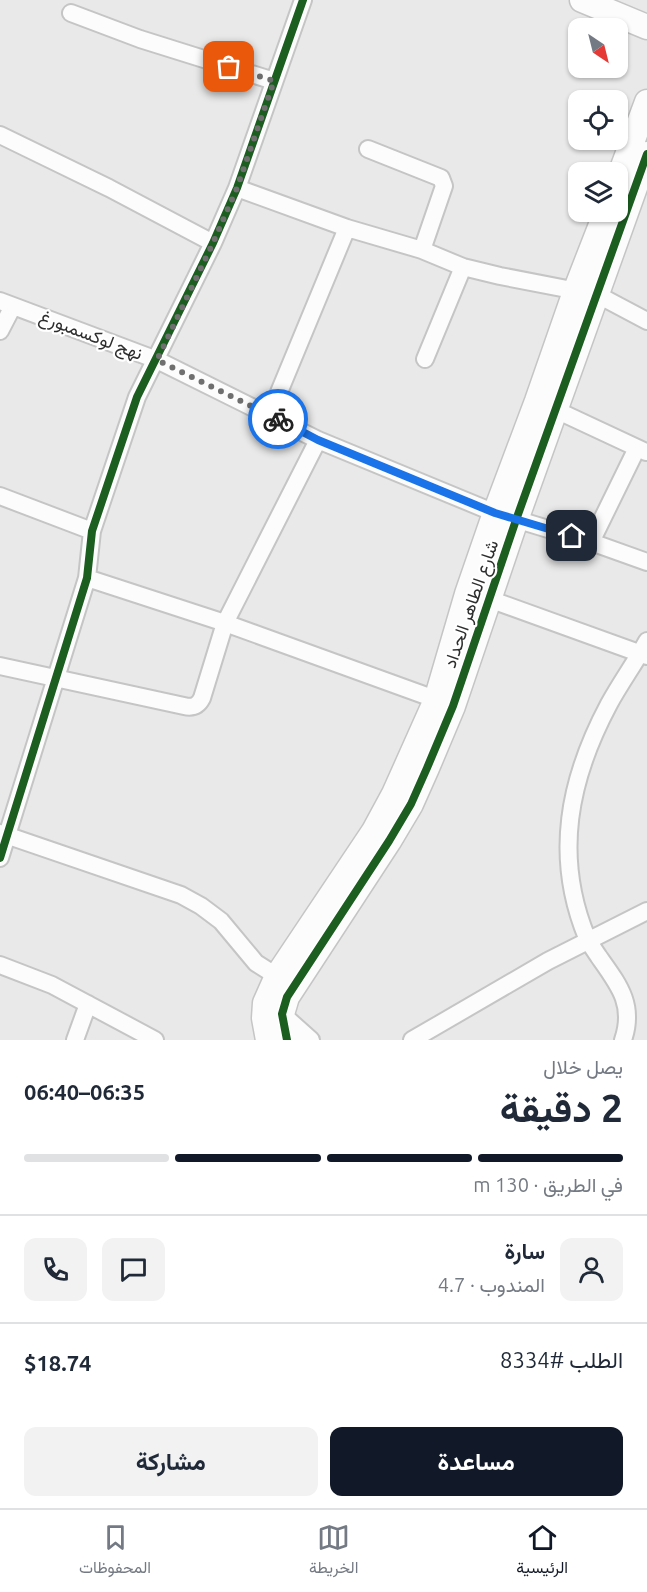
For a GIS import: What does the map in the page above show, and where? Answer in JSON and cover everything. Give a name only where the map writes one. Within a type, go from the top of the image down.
[{"type":"street","points":[[0,858],[4,834],[87,578],[92,531],[137,398],[213,243],[237,188],[303,0]]},
{"type":"street","points":[[582,0],[647,27]]},
{"type":"street","points":[[71,13],[140,39],[274,81]]},
{"type":"street","points":[[625,162],[647,102]]},
{"type":"street","points":[[0,135],[110,188],[213,243]]},
{"type":"street","points":[[368,149],[441,178],[443,181],[444,186],[422,250]]},
{"type":"street","name":"شارع الطاهر الحداد","points":[[282,1014],[286,997],[285,981],[362,884],[411,804],[445,703],[489,600],[505,517],[556,410],[587,292],[647,154]]},
{"type":"street","points":[[237,188],[347,228],[422,250],[463,267],[587,292],[647,321]]},
{"type":"street","points":[[87,578],[225,623],[445,703],[467,594],[505,517],[537,401],[587,292],[604,222]]},
{"type":"street","points":[[270,414],[347,228]]},
{"type":"street","points":[[425,359],[463,267]]},
{"type":"street","points":[[0,331],[6,303]]},
{"type":"street","name":"نهج لوكسمبورغ","points":[[6,303],[157,360],[270,414],[318,440],[505,517],[591,542],[647,562]]},
{"type":"street","points":[[556,410],[642,450],[591,542]]},
{"type":"street","points":[[0,666],[190,707],[196,705],[202,698],[225,623],[318,440]]},
{"type":"street","points":[[0,496],[92,531]]},
{"type":"street","points":[[489,600],[584,635],[645,650],[609,703],[596,732],[578,776],[572,799],[569,829],[570,866],[578,909],[588,940],[608,969],[627,1005],[629,1020],[626,1039]]},
{"type":"street","points":[[4,834],[181,895],[221,921],[256,963],[285,981],[265,1003],[264,1018],[268,1040]]},
{"type":"street","points":[[412,1040],[512,981],[647,911]]},
{"type":"street","points":[[0,965],[52,985],[155,1040]]},
{"type":"street","points":[[75,1040],[88,1004]]},
{"type":"street","points":[[282,1014],[287,1040]]},
{"type":"street","points":[[282,1014],[311,1040]]},
{"type":"cycle path","points":[[0,858],[87,578],[92,531],[137,397],[213,243],[237,188],[303,0]]},
{"type":"cycle path","points":[[287,1040],[282,1014],[287,997],[411,804],[453,706],[516,520],[647,154]]},
{"type":"way so far","points":[[229,67],[274,81],[237,188],[157,360],[278,419]]},
{"type":"route","points":[[278,419],[318,440],[495,513],[572,536]]}]
